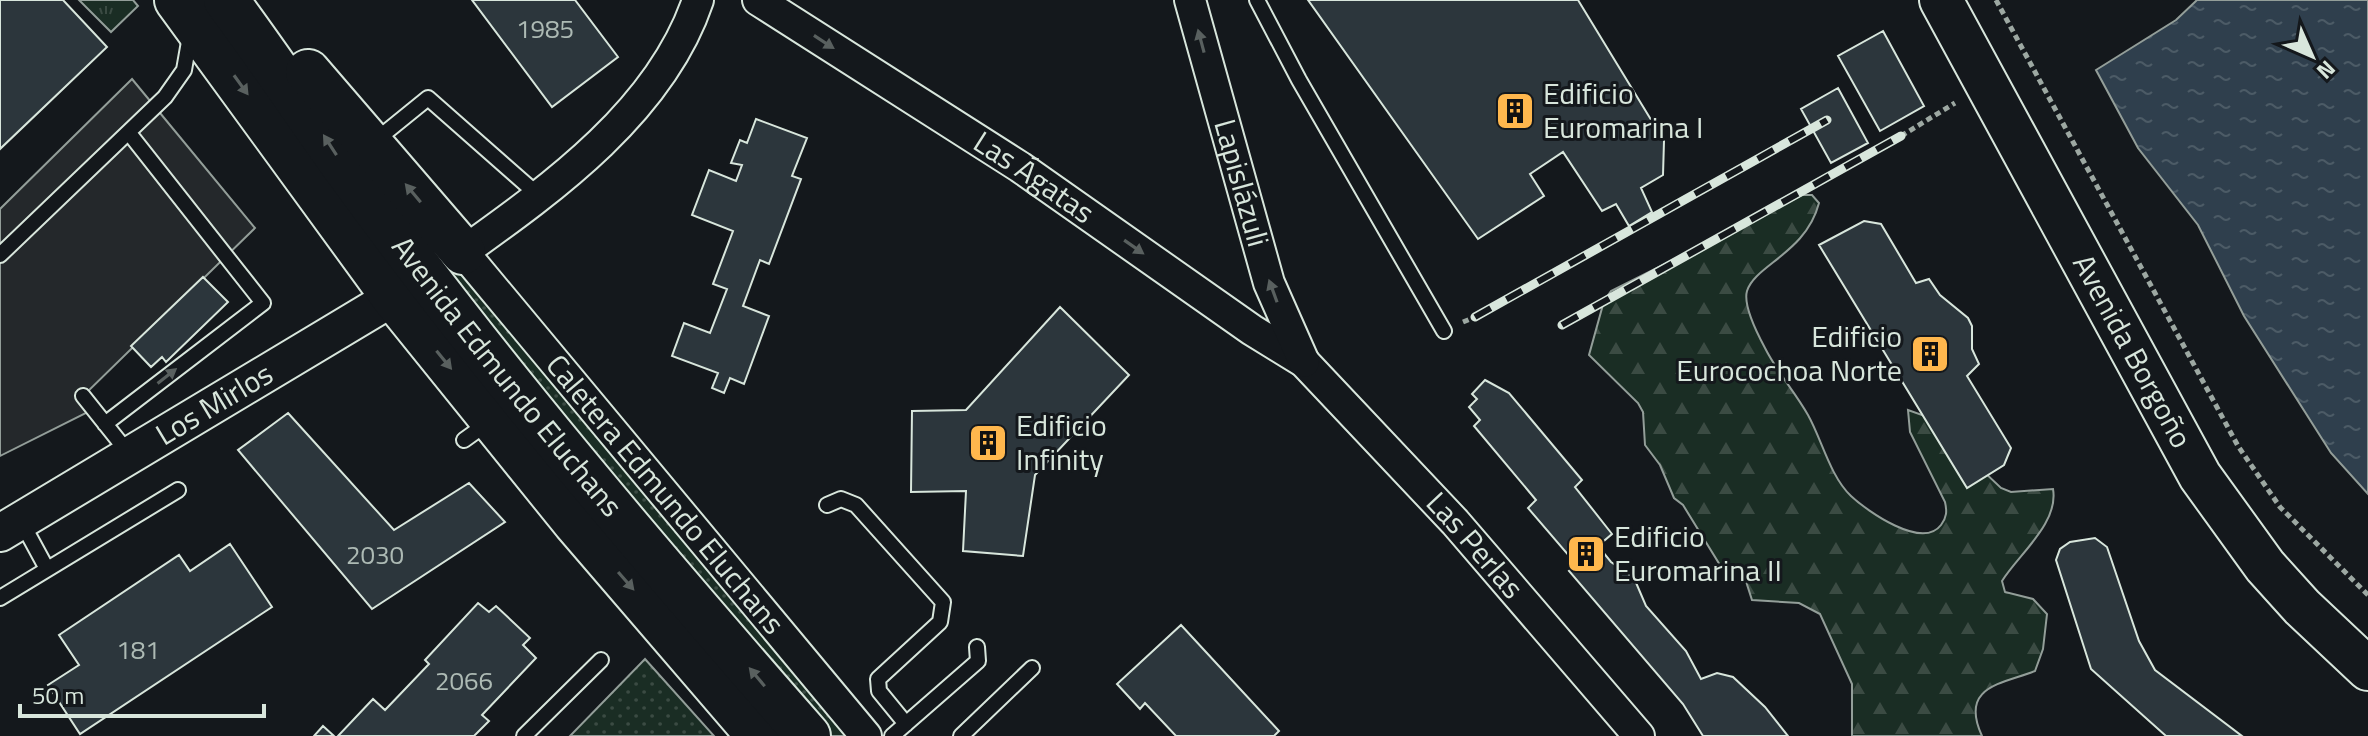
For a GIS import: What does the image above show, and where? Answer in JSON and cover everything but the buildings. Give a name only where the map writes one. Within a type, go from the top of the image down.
[{"type":"main road","points":[[234,0],[285,47],[372,143],[428,276]]},
{"type":"main road","name":"Avenida Borgoño","points":[[1941,0],[2200,476],[2265,566],[2302,607],[2368,669]]},
{"type":"main road","name":"Avenida Edmundo Eluchans","points":[[196,4],[428,276],[608,503],[808,736]]},
{"type":"main road","name":"Avenida Edmundo Eluchans","points":[[428,276],[478,430],[575,522],[759,736]]},
{"type":"street","points":[[428,276],[537,194],[634,111],[651,91],[684,37],[698,0]]},
{"type":"street","name":"Las Ágatas","points":[[758,0],[1020,167],[1252,330],[1304,362]]},
{"type":"street","name":"Lapislázuli","points":[[1190,0],[1269,283],[1304,362]]},
{"type":"street","name":"Los Mirlos","points":[[10,527],[428,276]]},
{"type":"street","name":"Caletera Edmundo Eluchans","points":[[428,276],[866,736]]},
{"type":"street","name":"Las Perlas","points":[[1304,362],[1455,522],[1639,736]]},
{"type":"lane","points":[[1257,0],[1286,57],[1444,331]]},
{"type":"lane","points":[[0,255],[165,97],[184,70],[196,4]]},
{"type":"lane","points":[[372,143],[428,98],[537,194]]},
{"type":"lane","points":[[105,424],[263,303],[129,133]]},
{"type":"lane","points":[[83,396],[131,455]]},
{"type":"lane","points":[[0,598],[178,490]]},
{"type":"lane","points":[[827,505],[841,499],[856,505],[943,602],[940,622],[878,679],[879,691],[906,724]]},
{"type":"lane","points":[[10,527],[47,569]]},
{"type":"lane","points":[[892,736],[978,661],[977,647]]},
{"type":"lane","points":[[524,736],[601,660]]},
{"type":"lane","points":[[961,736],[1032,668]]},
{"type":"path","points":[[1996,0],[2244,457],[2280,507],[2368,595]]},
{"type":"path","points":[[1901,136],[1986,84]]},
{"type":"green space","points":[[79,0],[133,0],[138,6],[111,32]]},
{"type":"green space","points":[[293,68],[849,736],[826,736],[595,463]]},
{"type":"green space","points":[[1802,195],[1812,195],[1819,203],[1813,220],[1793,246],[1752,282],[1747,291],[1747,304],[1762,342],[1808,415],[1844,488],[1869,510],[1908,531],[1932,532],[1941,525],[1946,514],[1945,502],[1910,432],[1908,410],[1925,416],[2001,488],[2011,492],[2053,489],[2053,502],[2044,526],[2002,581],[2005,592],[2033,599],[2047,614],[2043,649],[2035,671],[1998,684],[1980,697],[1976,719],[1982,736],[1852,736],[1852,684],[1820,614],[1799,603],[1752,600],[1742,569],[1720,565],[1683,505],[1674,498],[1660,465],[1645,445],[1643,412],[1638,403],[1589,355],[1604,301],[1611,291]]},
{"type":"green space","points":[[645,659],[714,736],[570,736]]},
{"type":"shaded area","points":[[132,79],[255,228],[83,396],[94,409],[0,456],[0,209]]},
{"type":"water","points":[[2197,0],[2368,0],[2368,494],[2331,453],[2244,316],[2198,225],[2138,148],[2096,70],[2176,20]]},
{"type":"railway","points":[[1475,317],[1827,120]]},
{"type":"railway","points":[[1562,325],[1901,136]]},
{"type":"place","name":"Edificio Euromarina I","points":[[1515,111]]},
{"type":"place","name":"Edificio Eurocochoa Norte","points":[[1930,354]]},
{"type":"place","name":"Edificio Infinity","points":[[988,443]]},
{"type":"place","name":"Edificio Euromarina II","points":[[1586,554]]}]
